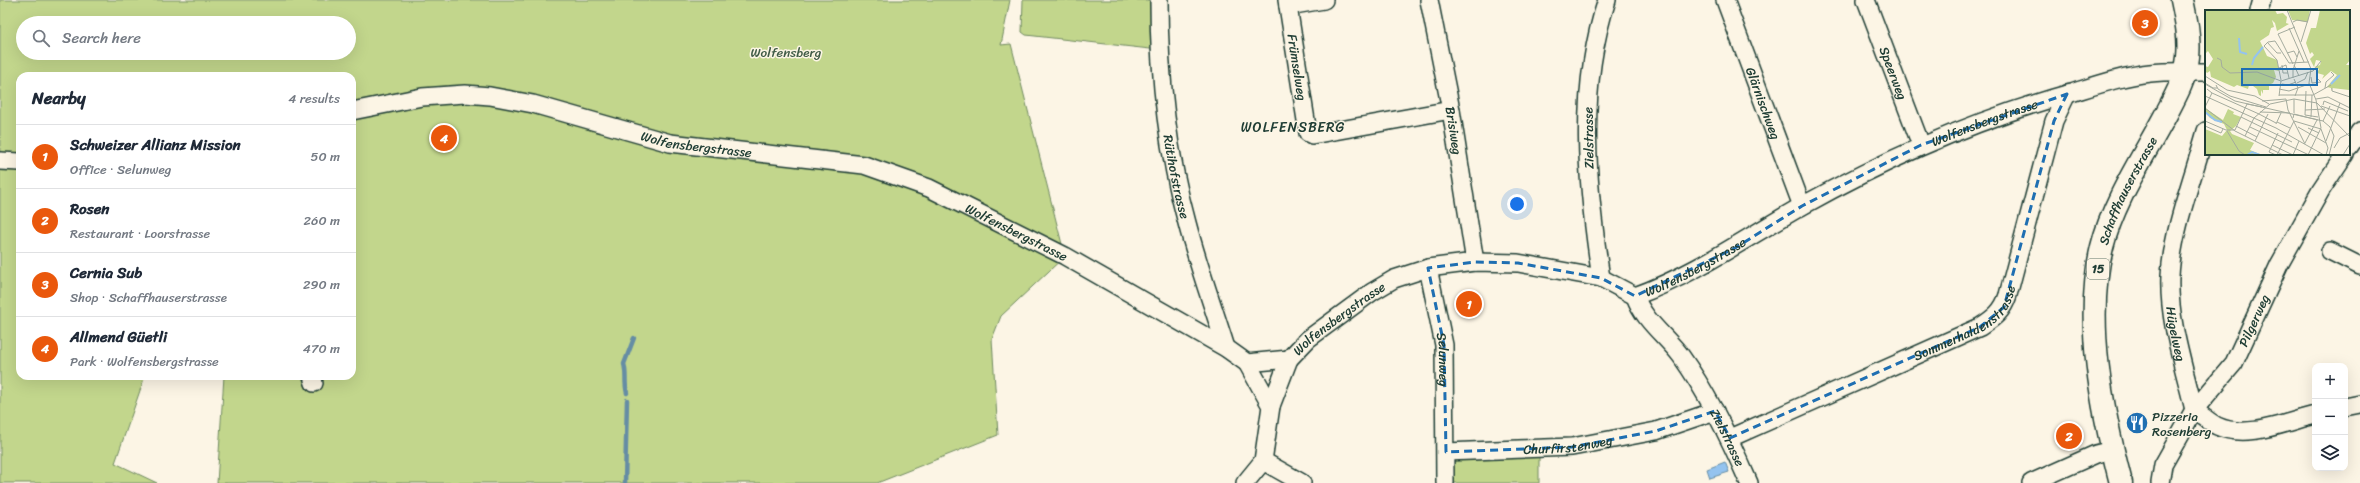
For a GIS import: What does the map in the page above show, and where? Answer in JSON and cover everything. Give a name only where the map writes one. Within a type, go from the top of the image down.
[{"type":"main road","name":"Schaffhauserstrasse","points":[[2121,483],[2112,450],[2097,346],[2095,293],[2098,267],[2103,246],[2119,205],[2176,96],[2196,72],[2188,43],[2187,20],[2182,0]]},
{"type":"street","name":"Rütihofstrasse","points":[[1159,0],[1159,50],[1175,174],[1187,224],[1226,348]]},
{"type":"street","points":[[1288,3],[1324,0]]},
{"type":"street","name":"Brisiweg","points":[[1429,0],[1451,110],[1475,262]]},
{"type":"street","name":"Zielstrasse","points":[[1601,278],[1589,178],[1587,116],[1592,57],[1607,0]]},
{"type":"street","name":"Glärnischweg","points":[[1725,0],[1802,206]]},
{"type":"street","name":"Speerweg","points":[[1866,0],[1921,145]]},
{"type":"street","points":[[2259,10],[2262,0]]},
{"type":"street","name":"Frümselweg","points":[[1288,3],[1308,133],[1312,135],[1451,110]]},
{"type":"street","name":"Wolfensbergstrasse","points":[[356,110],[422,97],[465,94],[490,96],[533,104],[670,143],[864,165],[929,188],[1058,252],[1226,348],[1247,363],[1289,359],[1314,334],[1372,292],[1394,279],[1428,268],[1475,262],[1518,263],[1601,278],[1635,296],[1658,287],[1735,248],[1802,206],[1921,145],[2002,114],[2067,94],[2149,73],[2196,72]]},
{"type":"street","name":"Sommerhaldenstrasse","points":[[1730,438],[1980,327],[1994,318],[2004,307],[2008,295],[2054,121],[2067,94]]},
{"type":"street","points":[[2350,146],[2360,131]]},
{"type":"street","name":"Hügelweg","points":[[2194,410],[2174,317],[2170,276],[2180,222],[2205,134]]},
{"type":"street","name":"Pilgerweg","points":[[2160,483],[2163,465],[2194,410],[2234,362],[2279,265],[2321,190],[2344,155]]},
{"type":"street","points":[[0,161],[16,162]]},
{"type":"street","points":[[2330,251],[2360,266]]},
{"type":"street","name":"Selunweg","points":[[1428,268],[1444,345],[1446,452]]},
{"type":"street","name":"Zielstrasse","points":[[1635,296],[1640,310],[1680,356],[1715,410],[1730,438],[1749,483]]},
{"type":"street","points":[[1245,483],[1263,461],[1271,406],[1289,359]]},
{"type":"street","points":[[1247,363],[1271,406]]},
{"type":"street","points":[[2348,406],[2360,404]]},
{"type":"street","name":"Churfirstenweg","points":[[1446,452],[1572,447],[1656,431],[1715,410]]},
{"type":"street","points":[[2194,410],[2218,426],[2236,431],[2258,430],[2312,416]]},
{"type":"street","points":[[2031,483],[2096,454],[2112,450]]},
{"type":"street","points":[[1445,483],[1446,452]]},
{"type":"street","points":[[1263,461],[1302,483]]},
{"type":"highlighted area","points":[[2067,94],[2054,121],[2004,307],[1980,327],[1730,438],[1715,411],[1656,431],[1572,447],[1446,452],[1444,345],[1428,268],[1475,262],[1518,263],[1601,278],[1635,296],[1735,248],[1802,206],[1921,145]]},
{"type":"green space","name":"Wolfensberg","points":[[0,0],[1010,0],[1001,45],[1011,44],[1065,256],[1001,316],[992,339],[998,435],[877,483],[217,483],[224,380],[356,380],[356,72],[16,72],[16,380],[144,380],[115,463],[157,483],[0,483]]},
{"type":"green space","points":[[1023,0],[1159,0],[1159,50],[1026,35],[1022,32]]},
{"type":"green space","points":[[1446,452],[1539,453],[1539,483],[1445,483]]},
{"type":"water","points":[[1725,462],[1729,472],[1710,478],[1707,469]]},
{"type":"waterway","points":[[627,393],[624,364],[634,338]]},
{"type":"waterway","points":[[625,483],[627,400]]},
{"type":"place","name":"Cernia Sub","points":[[2145,23]]},
{"type":"place","name":"Allmend Güetli","points":[[444,138]]},
{"type":"place","name":"Schweizer Allianz Mission","points":[[1469,304]]},
{"type":"place","name":"Pizzeria Rosenberg","points":[[2137,423]]},
{"type":"place","name":"Rosen","points":[[2069,436]]},
{"type":"district","name":"WOLFENSBERG","points":[[1293,127]]}]
